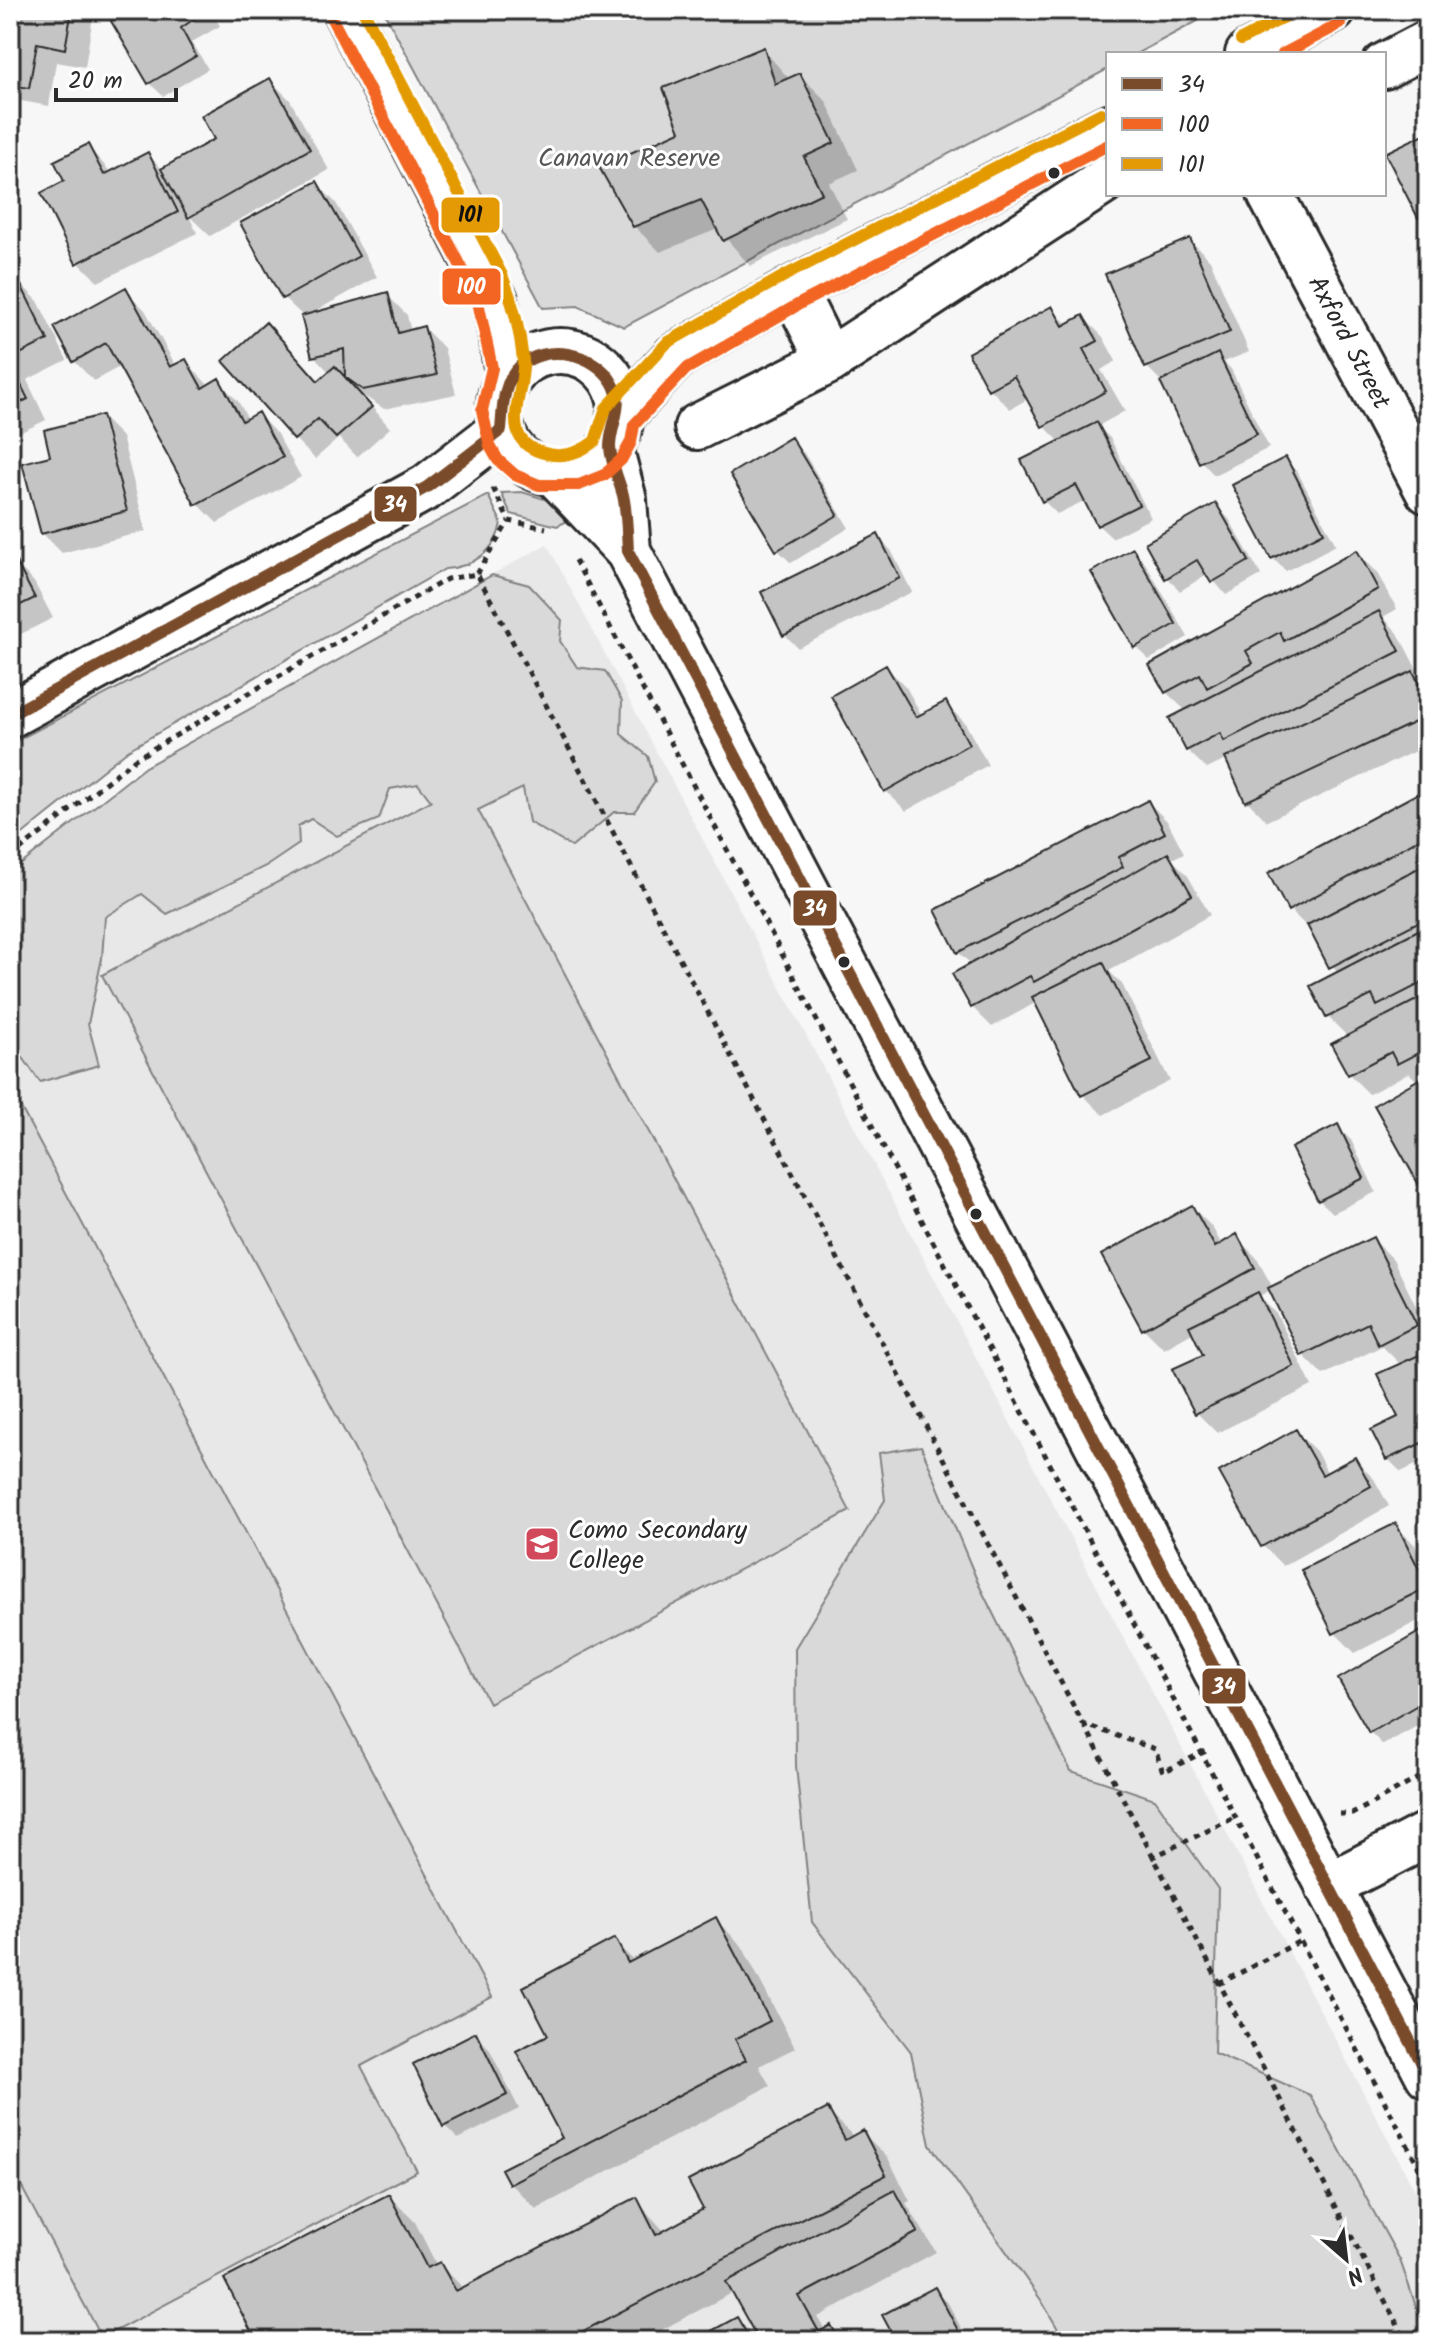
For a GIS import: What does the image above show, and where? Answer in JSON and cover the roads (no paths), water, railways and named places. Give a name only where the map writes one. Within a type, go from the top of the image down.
[{"type":"street","points":[[345,10],[495,300],[509,378]]},
{"type":"street","points":[[1252,52],[1333,10]]},
{"type":"street","points":[[1386,65],[1428,43]]},
{"type":"street","points":[[10,715],[427,487],[527,456],[576,472],[595,463],[676,356],[793,289],[1106,128]]},
{"type":"street","points":[[697,427],[829,361],[1106,180]]},
{"type":"street","name":"Axford Street","points":[[1271,196],[1428,491]]},
{"type":"street","points":[[793,289],[829,361]]},
{"type":"street","points":[[495,300],[565,354],[597,363],[612,379],[620,399],[615,433],[628,551]]},
{"type":"street","points":[[676,356],[565,354],[524,363],[509,378],[500,397],[527,456],[628,551],[1428,2075]]},
{"type":"street","points":[[1328,1886],[1428,1834]]},
{"type":"place","name":"Como Secondary College","points":[[542,1544]]},
{"type":"park label","name":"Canavan Reserve","points":[[629,157]]}]
